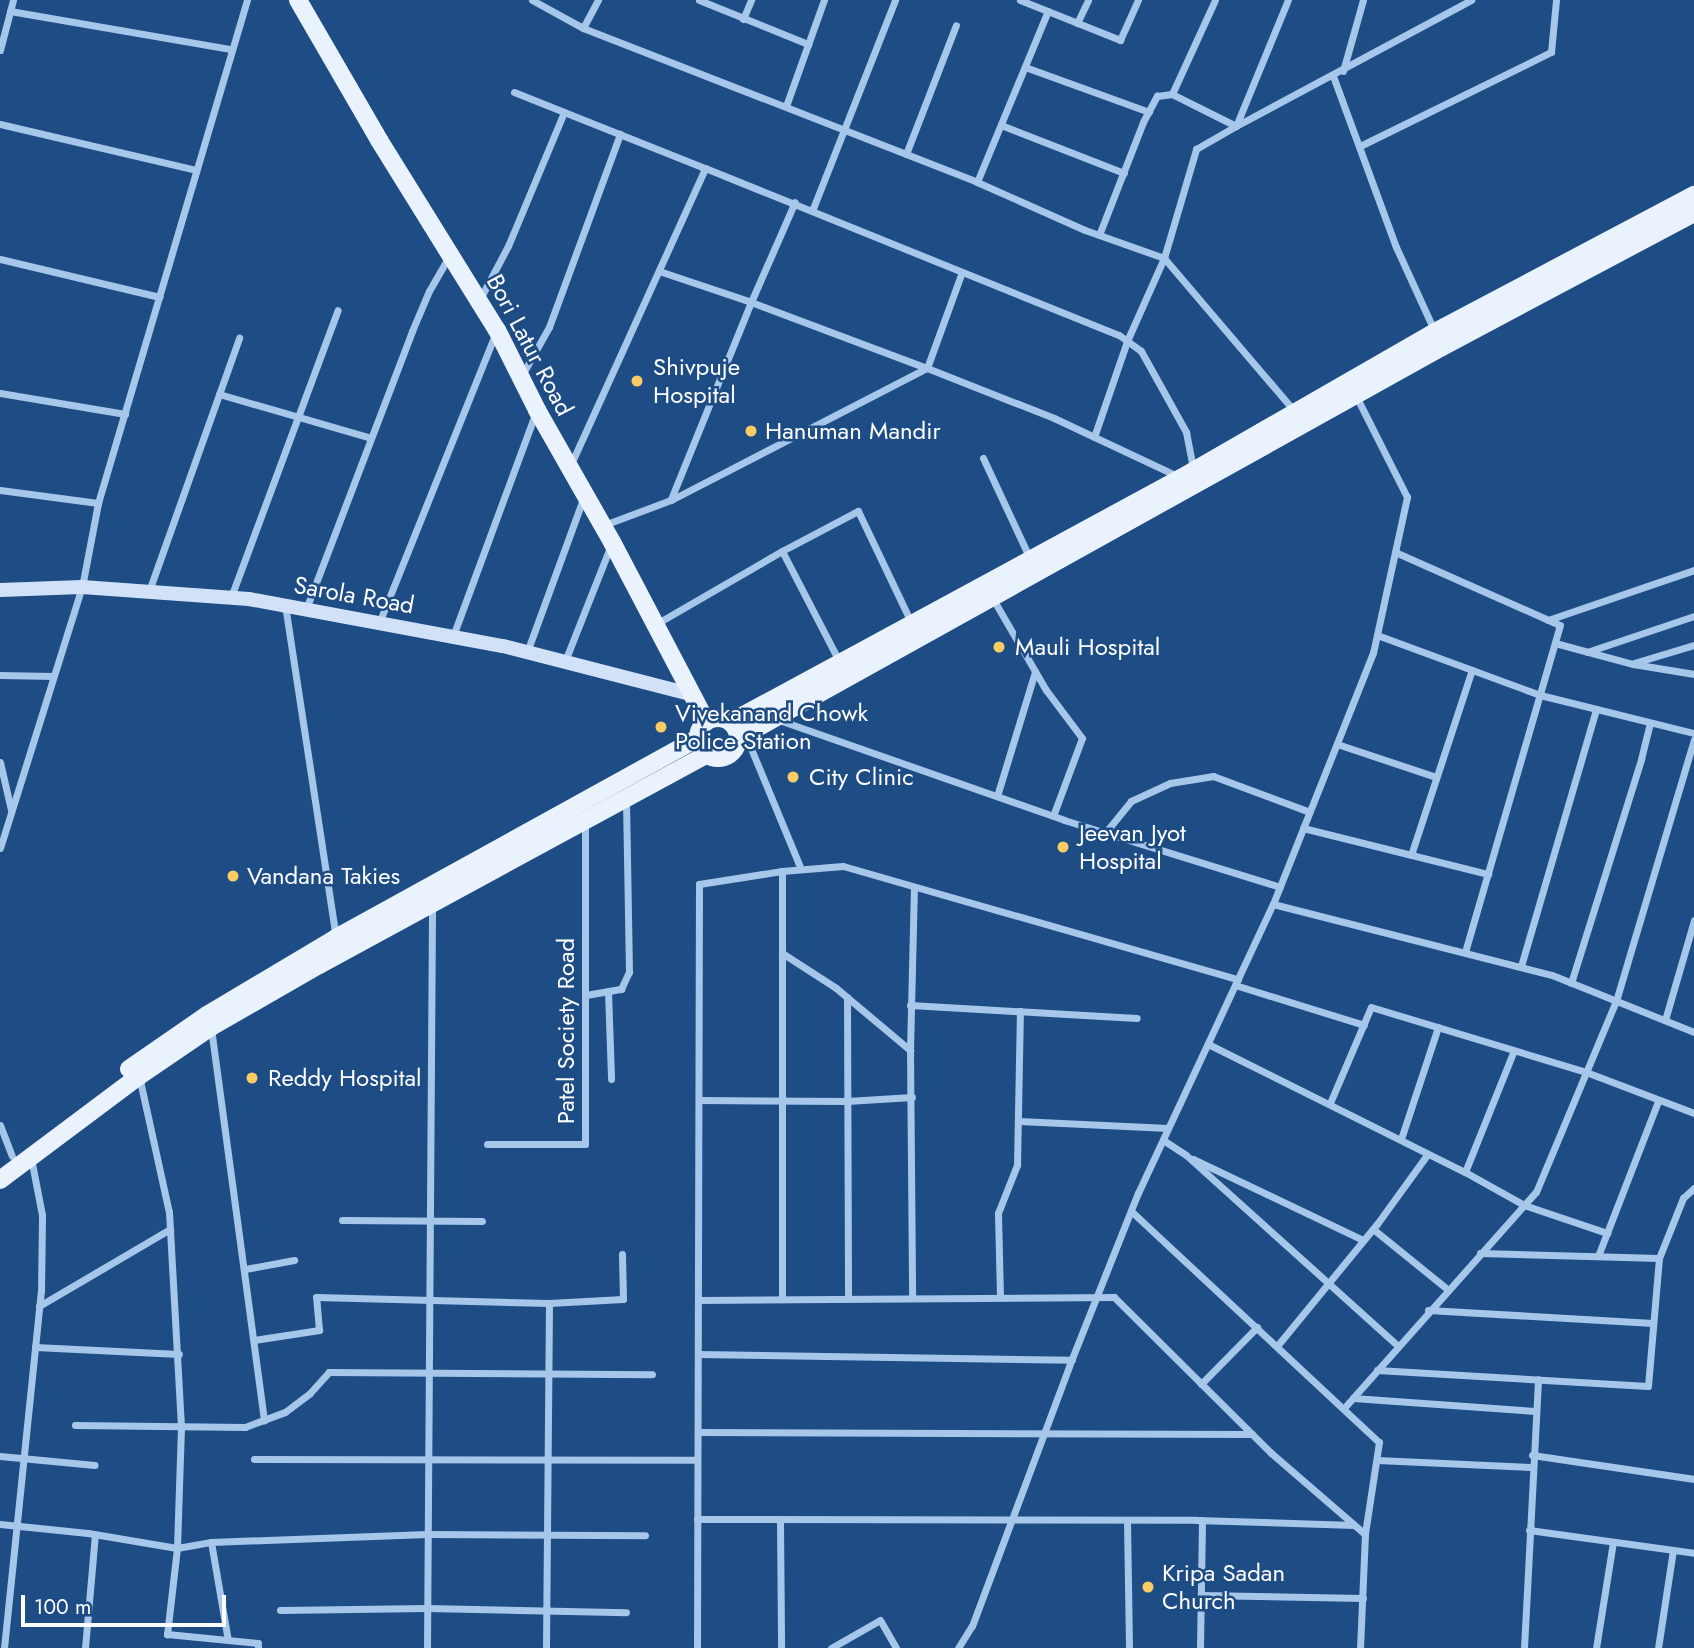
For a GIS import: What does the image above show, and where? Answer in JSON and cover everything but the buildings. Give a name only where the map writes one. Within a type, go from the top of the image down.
[{"type":"main road","name":"Bori Latur Road","points":[[298,0],[379,140],[497,330],[537,410],[603,525],[706,721]]},
{"type":"main road","points":[[1694,195],[1435,332],[1187,474],[839,661],[738,731],[736,749],[728,757],[717,759],[701,747],[699,729],[706,721],[714,718],[738,731],[774,718],[1355,395],[1694,214]]},
{"type":"main road","name":"Sarola Road","points":[[0,590],[82,587],[231,597],[285,605],[527,652],[694,695]]},
{"type":"main road","points":[[0,1180],[14,1160],[172,1038],[337,938],[701,747]]},
{"type":"main road","points":[[14,1160],[211,1027],[626,799],[701,747]]},
{"type":"street","points":[[0,50],[13,0]]},
{"type":"street","points":[[0,848],[82,587],[98,503],[247,0]]},
{"type":"street","points":[[532,0],[583,28],[978,182],[1099,235],[1164,258],[1294,411]]},
{"type":"street","points":[[583,28],[598,0]]},
{"type":"street","points":[[700,0],[808,44]]},
{"type":"street","points":[[743,19],[751,0]]},
{"type":"street","points":[[786,106],[824,0]]},
{"type":"street","points":[[812,211],[895,0]]},
{"type":"street","points":[[1020,0],[1038,3],[1048,11],[1120,40],[1138,0]]},
{"type":"street","points":[[1077,23],[1088,0]]},
{"type":"street","points":[[1172,94],[1215,0]]},
{"type":"street","points":[[1236,126],[1288,0]]},
{"type":"street","points":[[1343,71],[1363,0]]},
{"type":"street","points":[[1094,437],[1127,341],[1164,258],[1196,149],[1471,0]]},
{"type":"street","points":[[1360,146],[1551,52],[1556,0]]},
{"type":"street","points":[[10,11],[230,50]]},
{"type":"street","points":[[978,182],[1048,11]]},
{"type":"street","points":[[906,154],[956,25]]},
{"type":"street","points":[[1025,67],[1149,112]]},
{"type":"street","points":[[1333,76],[1396,247],[1435,332]]},
{"type":"street","points":[[514,92],[795,202],[1127,341],[1141,351],[1186,432],[1187,474],[928,369],[751,302],[659,271]]},
{"type":"street","points":[[1099,235],[1157,96],[1172,94],[1236,126]]},
{"type":"street","points":[[479,301],[508,246],[564,111]]},
{"type":"street","points":[[0,124],[196,170]]},
{"type":"street","points":[[1001,125],[1124,173]]},
{"type":"street","points":[[520,378],[549,327],[621,134]]},
{"type":"street","points":[[569,468],[705,168]]},
{"type":"street","points":[[671,500],[751,302],[795,202]]},
{"type":"street","points":[[306,609],[424,301],[451,253]]},
{"type":"street","points":[[0,259],[160,297]]},
{"type":"street","points":[[603,525],[671,500],[928,369],[962,272]]},
{"type":"street","points":[[231,597],[338,310]]},
{"type":"street","points":[[379,623],[497,330]]},
{"type":"street","points":[[149,592],[239,338]]},
{"type":"street","points":[[0,393],[125,414]]},
{"type":"street","points":[[219,394],[371,438]]},
{"type":"street","points":[[958,1648],[972,1626],[1131,1211],[1273,904],[1373,653],[1407,497],[1355,395]]},
{"type":"street","points":[[453,636],[537,410]]},
{"type":"street","points":[[984,458],[1031,560]]},
{"type":"street","points":[[0,490],[98,503]]},
{"type":"street","points":[[527,652],[584,495]]},
{"type":"street","points":[[656,624],[782,551],[858,511],[911,622]]},
{"type":"street","points":[[565,662],[612,542]]},
{"type":"street","points":[[782,551],[839,661]]},
{"type":"street","points":[[1395,552],[1560,625],[1465,951]]},
{"type":"street","points":[[1548,620],[1694,570]]},
{"type":"street","points":[[992,597],[1035,672],[1082,738],[1053,816]]},
{"type":"street","points":[[285,605],[337,938]]},
{"type":"street","points":[[1586,652],[1694,616]]},
{"type":"street","points":[[1377,635],[1540,695],[1694,733]]},
{"type":"street","points":[[1555,643],[1633,664],[1694,674]]},
{"type":"street","points":[[1633,664],[1694,645]]},
{"type":"street","points":[[1410,855],[1472,670]]},
{"type":"street","points":[[997,796],[1035,672]]},
{"type":"street","points":[[0,676],[53,676]]},
{"type":"street","points":[[1521,966],[1596,709]]},
{"type":"street","points":[[774,718],[1053,816],[1280,887]]},
{"type":"street","points":[[1572,983],[1650,723]]},
{"type":"street","points":[[738,731],[801,869]]},
{"type":"street","points":[[1344,1408],[1535,1192],[1616,1001],[1694,739]]},
{"type":"street","points":[[1337,744],[1436,777]]},
{"type":"street","points":[[0,762],[11,811]]},
{"type":"street","points":[[1105,833],[1131,801],[1170,783],[1213,776],[1310,811]]},
{"type":"street","points":[[586,995],[621,989],[629,972],[626,799]]},
{"type":"street","name":"Patel Society Road","points":[[487,1144],[585,1144],[585,821]]},
{"type":"street","points":[[1303,828],[1488,874]]},
{"type":"street","points":[[697,1648],[699,884],[782,871],[843,866],[1237,982],[1364,1025]]},
{"type":"street","points":[[782,871],[782,1298]]},
{"type":"street","points":[[912,1297],[910,1005],[914,888]]},
{"type":"street","points":[[427,1648],[432,1220],[432,904]]},
{"type":"street","points":[[1273,904],[1521,966],[1572,983],[1694,1032]]},
{"type":"street","points":[[1665,1020],[1694,920]]},
{"type":"street","points":[[782,953],[847,998],[910,1050]]},
{"type":"street","points":[[608,992],[611,1079]]},
{"type":"street","points":[[847,998],[848,1297]]},
{"type":"street","points":[[910,1005],[1137,1018]]},
{"type":"street","points":[[1330,1103],[1371,1007],[1586,1072],[1694,1113]]},
{"type":"street","points":[[1000,1296],[997,1224],[1001,1203],[1015,1178],[1019,1122],[1020,1011]]},
{"type":"street","points":[[211,1027],[264,1420]]},
{"type":"street","points":[[1401,1139],[1438,1027]]},
{"type":"street","points":[[1208,1044],[1401,1139],[1524,1205],[1607,1233]]},
{"type":"street","points":[[1465,1172],[1514,1050]]},
{"type":"street","points":[[139,1076],[170,1229],[179,1354],[181,1427],[177,1548],[167,1634],[258,1643],[258,1648]]},
{"type":"street","points":[[699,1100],[847,1101],[912,1097]]},
{"type":"street","points":[[1598,1256],[1658,1101]]},
{"type":"street","points":[[1019,1122],[1168,1129]]},
{"type":"street","points":[[0,1125],[14,1160],[42,1215],[39,1306],[4,1648]]},
{"type":"street","points":[[1163,1140],[1186,1156],[1397,1345]]},
{"type":"street","points":[[1277,1346],[1373,1229],[1427,1154]]},
{"type":"street","points":[[1186,1156],[1363,1240]]},
{"type":"street","points":[[1377,1370],[1648,1385],[1659,1258],[1683,1198],[1694,1188]]},
{"type":"street","points":[[1131,1211],[1379,1442],[1365,1534],[1360,1648]]},
{"type":"street","points":[[342,1220],[482,1221]]},
{"type":"street","points":[[39,1306],[170,1229]]},
{"type":"street","points":[[1373,1229],[1447,1289]]},
{"type":"street","points":[[1480,1253],[1659,1258]]},
{"type":"street","points":[[254,1340],[319,1330],[316,1297],[549,1304],[623,1299],[622,1254]]},
{"type":"street","points":[[245,1269],[294,1260]]},
{"type":"street","points":[[699,1300],[1114,1297],[1252,1434],[1365,1534]]},
{"type":"street","points":[[546,1648],[549,1304]]},
{"type":"street","points":[[1428,1310],[1653,1323]]},
{"type":"street","points":[[1201,1384],[1257,1328]]},
{"type":"street","points":[[35,1347],[179,1354]]},
{"type":"street","points":[[698,1354],[1072,1360]]},
{"type":"street","points":[[75,1425],[245,1427],[285,1412],[310,1393],[329,1372],[652,1374]]},
{"type":"street","points":[[1524,1648],[1531,1467],[1538,1379]]},
{"type":"street","points":[[1353,1398],[1535,1412]]},
{"type":"street","points":[[698,1432],[1252,1434]]},
{"type":"street","points":[[1532,1455],[1694,1479]]},
{"type":"street","points":[[0,1456],[94,1465]]},
{"type":"street","points":[[254,1459],[428,1457],[697,1460]]},
{"type":"street","points":[[1377,1460],[1531,1467]]},
{"type":"street","points":[[697,1519],[1011,1522],[1202,1520],[1354,1525]]},
{"type":"street","points":[[1127,1520],[1129,1648]]},
{"type":"street","points":[[1200,1648],[1202,1520]]},
{"type":"street","points":[[780,1521],[781,1648]]},
{"type":"street","points":[[0,1524],[95,1534],[177,1548],[211,1542],[427,1534],[645,1535]]},
{"type":"street","points":[[1529,1530],[1694,1553]]},
{"type":"street","points":[[85,1648],[95,1534]]},
{"type":"street","points":[[211,1542],[228,1640]]},
{"type":"street","points":[[1596,1648],[1612,1542]]},
{"type":"street","points":[[1658,1648],[1672,1550]]},
{"type":"street","points":[[1201,1595],[1363,1598]]},
{"type":"street","points":[[279,1610],[427,1608],[626,1612]]},
{"type":"street","points":[[831,1648],[880,1620],[896,1648]]},
{"type":"place","name":"Shivpuje Hospital","points":[[637,381]]},
{"type":"place","name":"Hanuman Mandir","points":[[751,431]]},
{"type":"place","name":"Mauli Hospital","points":[[999,647]]},
{"type":"place","name":"Vivekanand Chowk Police Station","points":[[661,727]]},
{"type":"place","name":"City Clinic","points":[[793,777]]},
{"type":"place","name":"Jeevan Jyot Hospital","points":[[1063,847]]},
{"type":"place","name":"Vandana Takies","points":[[233,876]]},
{"type":"place","name":"Reddy Hospital","points":[[252,1078]]},
{"type":"place","name":"Kripa Sadan Church","points":[[1148,1587]]}]
